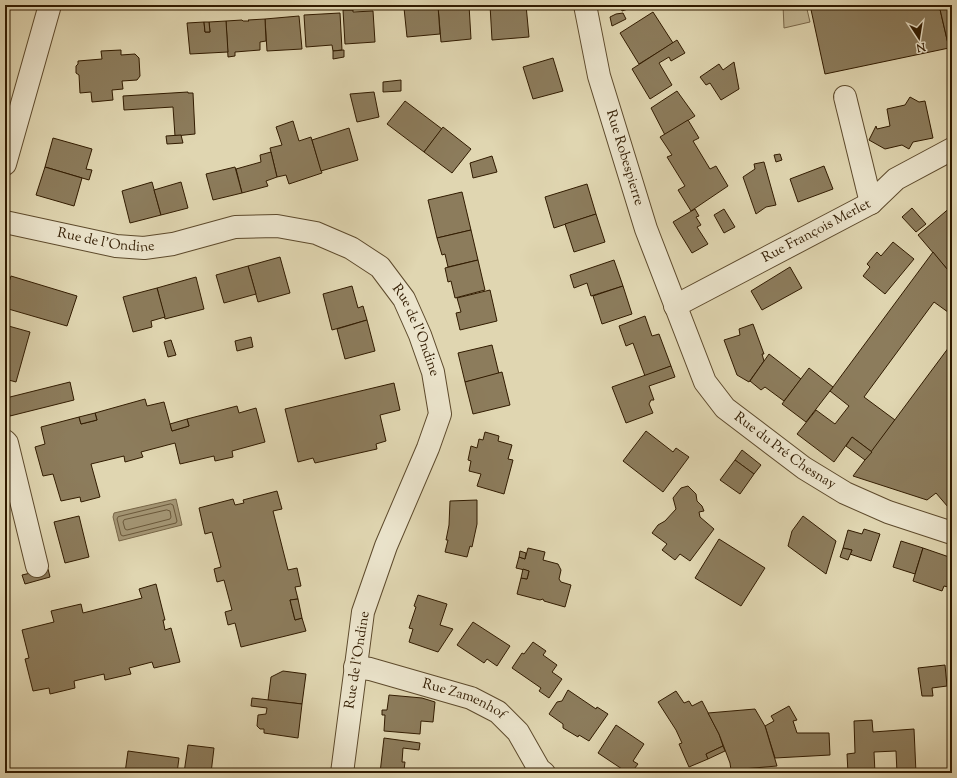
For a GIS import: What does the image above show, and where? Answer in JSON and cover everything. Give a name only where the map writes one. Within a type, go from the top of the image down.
[{"type":"street","points":[[5,164],[50,5]]},
{"type":"street","name":"Rue Robespierre","points":[[585,5],[599,76],[646,229],[675,306]]},
{"type":"street","points":[[845,97],[871,203]]},
{"type":"street","name":"Rue François Merlet","points":[[675,306],[871,203],[896,179],[952,149]]},
{"type":"street","name":"Rue de l'Ondine","points":[[5,222],[116,246],[144,248],[173,244],[235,227],[277,226],[316,233],[351,248],[380,267],[404,299],[420,335],[433,372],[440,414],[428,448],[386,546],[363,612],[342,773]]},
{"type":"street","name":"Rue du Pré Chesnay","points":[[675,306],[705,382],[725,408],[804,468],[845,493],[888,512],[952,533]]},
{"type":"street","points":[[5,441],[7,443],[37,566]]},
{"type":"street","name":"Rue Zamenhof","points":[[355,667],[370,669],[471,698],[498,712],[518,732],[539,769],[544,773]]},
{"type":"shaded area","points":[[783,5],[806,5],[810,22],[784,28]]},
{"type":"water","points":[[176,499],[182,525],[119,541],[113,517],[114,513]]},
{"type":"building","points":[[449,5],[449,7],[469,5],[471,39],[441,42],[438,6]]},
{"type":"building","points":[[490,5],[526,5],[529,37],[492,40]]},
{"type":"building","points":[[620,5],[640,5],[622,11]]},
{"type":"building","points":[[810,5],[939,5],[949,48],[825,74]]},
{"type":"building","points":[[939,5],[952,5],[952,47],[949,48]]},
{"type":"building","points":[[438,6],[440,34],[407,37],[404,8]]},
{"type":"building","points":[[343,10],[353,10],[353,12],[373,11],[375,42],[345,44]]},
{"type":"building","points":[[653,12],[673,43],[639,64],[620,33]]},
{"type":"building","points":[[340,13],[342,50],[333,51],[332,45],[306,47],[304,15]]},
{"type":"building","points":[[623,13],[626,19],[612,26],[610,17]]},
{"type":"building","points":[[299,16],[302,49],[267,51],[265,19]]},
{"type":"building","points":[[265,19],[266,41],[260,42],[260,50],[235,52],[235,56],[228,57],[226,21]]},
{"type":"building","points":[[226,21],[228,52],[190,54],[187,23],[204,22],[205,32],[210,32],[209,22]]},
{"type":"building","points":[[204,22],[209,22],[210,32],[205,32]]},
{"type":"building","points":[[677,40],[685,53],[671,61],[669,57],[659,63],[672,85],[650,99],[632,69]]},
{"type":"building","points":[[121,50],[121,55],[135,54],[139,58],[140,76],[137,80],[122,81],[123,89],[112,90],[113,100],[92,102],[91,92],[80,93],[79,75],[76,73],[78,61],[102,59],[101,51]]},
{"type":"building","points":[[344,50],[344,57],[333,59],[333,51]]},
{"type":"building","points":[[553,58],[563,91],[533,99],[523,67]]},
{"type":"building","points":[[734,62],[739,89],[721,100],[710,83],[706,85],[700,77],[719,64],[723,70]]},
{"type":"building","points":[[401,80],[401,91],[383,92],[383,82]]},
{"type":"building","points":[[677,91],[695,116],[665,135],[651,108]]},
{"type":"building","points":[[188,92],[193,93],[195,134],[175,136],[173,107],[124,110],[123,96]]},
{"type":"building","points":[[374,92],[379,117],[357,122],[350,94]]},
{"type":"building","points":[[910,97],[919,102],[925,101],[933,138],[913,142],[909,149],[902,145],[885,149],[869,140],[876,126],[877,129],[890,126],[887,109],[905,105]]},
{"type":"building","points":[[405,101],[442,129],[424,152],[387,124]]},
{"type":"building","points":[[688,120],[699,138],[693,141],[710,169],[716,166],[728,186],[691,211],[678,190],[685,186],[667,157],[672,155],[660,137]]},
{"type":"building","points":[[293,121],[299,141],[311,137],[322,173],[289,184],[286,175],[277,177],[270,148],[282,145],[276,127]]},
{"type":"building","points":[[443,127],[471,149],[452,173],[424,152]]},
{"type":"building","points":[[349,128],[358,160],[321,171],[312,140]]},
{"type":"building","points":[[181,135],[183,143],[167,144],[166,136]]},
{"type":"building","points":[[53,138],[92,149],[86,169],[92,170],[89,180],[45,167]]},
{"type":"building","points":[[271,152],[277,177],[266,181],[268,186],[242,193],[236,169],[261,162],[260,155]]},
{"type":"building","points":[[780,154],[782,160],[776,162],[774,155]]},
{"type":"building","points":[[492,156],[497,172],[473,178],[470,163]]},
{"type":"building","points":[[764,162],[776,205],[766,207],[756,214],[743,177],[755,169],[754,164]]},
{"type":"building","points":[[824,166],[833,189],[798,202],[790,179]]},
{"type":"building","points":[[45,167],[82,178],[74,206],[36,195]]},
{"type":"building","points":[[235,167],[242,193],[213,200],[206,174]]},
{"type":"building","points":[[152,182],[161,215],[130,223],[122,191]]},
{"type":"building","points":[[181,182],[188,208],[161,215],[154,190]]},
{"type":"building","points":[[587,184],[596,214],[554,228],[545,197]]},
{"type":"building","points":[[462,192],[471,230],[437,238],[428,200]]},
{"type":"building","points":[[952,206],[952,275],[918,235]]},
{"type":"building","points":[[912,208],[926,224],[916,232],[902,217]]},
{"type":"building","points":[[695,209],[699,216],[696,217],[701,225],[697,227],[708,244],[692,253],[673,222]]},
{"type":"building","points":[[724,209],[735,227],[724,233],[714,215]]},
{"type":"building","points":[[596,214],[605,242],[574,252],[565,224]]},
{"type":"building","points":[[471,230],[478,260],[448,267],[445,254],[442,255],[437,238]]},
{"type":"building","points":[[893,242],[914,259],[885,294],[863,276],[870,267],[867,264],[877,252],[881,256]]},
{"type":"building","points":[[933,252],[952,275],[952,315],[934,302],[864,397],[895,420],[872,452],[852,437],[834,462],[797,434],[816,410],[835,424],[849,406],[830,391]]},
{"type":"building","points":[[280,257],[290,293],[258,302],[248,266]]},
{"type":"building","points":[[478,260],[485,290],[455,298],[451,281],[448,282],[445,268]]},
{"type":"building","points":[[614,260],[623,286],[591,296],[587,283],[574,288],[570,275]]},
{"type":"building","points":[[248,266],[256,294],[224,303],[216,275]]},
{"type":"building","points":[[790,267],[802,288],[762,310],[751,291]]},
{"type":"building","points":[[11,276],[77,296],[67,326],[5,308],[5,294]]},
{"type":"building","points":[[196,277],[204,309],[165,319],[157,288]]},
{"type":"building","points":[[352,286],[358,308],[363,306],[367,320],[332,330],[323,294]]},
{"type":"building","points":[[623,286],[632,314],[602,324],[593,296]]},
{"type":"building","points":[[157,288],[165,317],[151,321],[152,327],[133,332],[123,297]]},
{"type":"building","points":[[490,290],[497,321],[460,330],[456,313],[461,312],[457,298]]},
{"type":"building","points":[[645,316],[652,336],[659,334],[671,366],[645,376],[633,343],[626,346],[619,326]]},
{"type":"building","points":[[367,320],[375,351],[345,359],[337,329]]},
{"type":"building","points":[[753,324],[764,354],[762,354],[764,361],[749,382],[737,375],[724,340],[740,335],[739,329]]},
{"type":"building","points":[[5,325],[30,332],[16,382],[5,379]]},
{"type":"building","points":[[251,337],[253,347],[237,351],[235,341]]},
{"type":"building","points":[[171,340],[176,355],[168,357],[164,342]]},
{"type":"building","points":[[952,343],[952,507],[948,507],[936,493],[927,500],[853,476]]},
{"type":"building","points":[[492,345],[499,374],[465,382],[458,353]]},
{"type":"building","points":[[769,354],[801,379],[784,401],[765,387],[761,390],[750,381]]},
{"type":"building","points":[[671,366],[675,377],[649,386],[654,400],[651,400],[649,404],[653,413],[626,423],[612,387]]},
{"type":"building","points":[[809,368],[833,387],[806,422],[782,404]]},
{"type":"building","points":[[502,372],[510,405],[473,414],[465,382]]},
{"type":"building","points":[[70,382],[74,400],[10,416],[6,398]]},
{"type":"building","points":[[394,383],[400,410],[380,415],[386,441],[376,444],[377,449],[315,463],[313,458],[298,462],[285,409]]},
{"type":"building","points":[[145,399],[147,406],[164,402],[172,431],[189,426],[187,419],[237,406],[239,413],[256,408],[265,442],[232,451],[233,457],[215,461],[214,456],[180,464],[175,443],[141,452],[143,457],[125,462],[124,456],[91,464],[100,497],[81,502],[80,497],[61,501],[53,474],[43,476],[35,447],[45,444],[41,427],[79,417],[81,424],[97,420],[95,413]]},
{"type":"building","points":[[95,413],[97,420],[81,424],[79,417]]},
{"type":"building","points":[[187,419],[189,426],[172,431],[170,424]]},
{"type":"building","points":[[646,431],[673,452],[676,448],[689,457],[663,492],[623,461]]},
{"type":"building","points":[[485,432],[499,436],[498,441],[512,445],[508,459],[513,460],[504,494],[477,486],[481,474],[469,471],[471,461],[468,460],[471,446],[477,448],[479,439],[483,440]]},
{"type":"building","points":[[852,437],[872,452],[865,460],[846,446]]},
{"type":"building","points":[[742,450],[761,465],[754,474],[735,460]]},
{"type":"building","points":[[735,460],[754,474],[740,494],[720,480]]},
{"type":"building","points":[[688,486],[696,494],[697,501],[702,506],[704,511],[699,512],[700,517],[714,529],[690,561],[680,554],[675,560],[662,550],[667,544],[652,533],[658,525],[665,521],[676,509],[673,498],[681,488]]},
{"type":"building","points":[[277,491],[282,509],[273,511],[288,570],[297,568],[301,586],[295,587],[298,599],[290,600],[295,620],[302,618],[306,631],[241,647],[235,623],[228,625],[225,612],[232,610],[224,580],[217,582],[214,569],[221,567],[212,532],[205,534],[199,508],[233,499],[235,505],[244,503],[243,500]]},
{"type":"building","points":[[477,500],[477,524],[472,547],[470,546],[467,557],[445,552],[448,540],[446,540],[449,525],[450,501]]},
{"type":"building","points":[[79,516],[89,557],[65,563],[54,522]]},
{"type":"building","points":[[803,516],[836,541],[826,574],[788,546],[792,531]]},
{"type":"building","points":[[864,529],[880,534],[871,561],[850,554],[852,550],[843,548],[848,530],[862,534]]},
{"type":"building","points":[[719,539],[765,568],[741,606],[695,578]]},
{"type":"building","points":[[901,541],[923,548],[915,574],[893,567]]},
{"type":"building","points":[[528,548],[545,552],[543,560],[558,564],[561,570],[559,579],[561,582],[571,585],[565,607],[544,601],[543,599],[540,600],[517,594],[521,578],[527,579],[529,571],[516,568],[519,557],[525,559]]},
{"type":"building","points":[[843,548],[852,550],[848,560],[840,557]]},
{"type":"building","points":[[923,548],[952,558],[952,588],[944,586],[942,591],[913,581]]},
{"type":"building","points":[[520,551],[526,553],[525,559],[519,557]]},
{"type":"building","points":[[48,569],[50,577],[25,584],[22,575]]},
{"type":"building","points":[[523,569],[529,571],[527,579],[521,578]]},
{"type":"building","points":[[156,584],[165,620],[163,620],[165,630],[171,628],[180,662],[154,668],[152,662],[129,668],[131,674],[105,680],[104,674],[74,681],[75,688],[50,694],[49,688],[33,691],[25,659],[29,658],[22,630],[54,622],[51,611],[81,604],[83,613],[142,598],[139,589]]},
{"type":"building","points":[[418,595],[447,604],[440,625],[453,629],[438,652],[409,642],[413,629],[409,628],[416,607],[414,606]]},
{"type":"building","points":[[298,599],[302,618],[295,620],[290,600]]},
{"type":"building","points":[[473,622],[510,646],[497,666],[487,659],[484,663],[457,645]]},
{"type":"building","points":[[533,642],[546,651],[543,655],[557,665],[552,672],[562,679],[549,698],[539,691],[541,688],[512,668],[522,653],[524,654]]},
{"type":"building","points":[[945,665],[947,686],[932,688],[933,696],[922,696],[918,668]]},
{"type":"building","points":[[283,671],[306,674],[302,704],[268,700],[271,677]]},
{"type":"building","points":[[568,690],[596,709],[597,707],[608,714],[589,741],[579,735],[578,737],[563,728],[563,724],[549,714],[557,702],[562,701]]},
{"type":"building","points":[[676,691],[684,703],[689,701],[692,706],[702,701],[719,734],[723,746],[706,754],[708,759],[689,767],[679,744],[682,743],[676,730],[658,702]]},
{"type":"building","points":[[389,695],[422,698],[435,702],[433,722],[421,721],[420,734],[384,731],[385,715],[382,715],[382,710],[387,710]]},
{"type":"building","points":[[252,698],[302,704],[298,738],[264,733],[264,729],[260,729],[257,726],[258,715],[266,714],[267,708],[251,706]]},
{"type":"building","points":[[789,706],[797,720],[793,721],[797,733],[829,733],[830,755],[775,758],[765,726],[774,721],[771,716]]},
{"type":"building","points":[[755,709],[765,726],[777,766],[731,770],[730,763],[719,734],[708,713]]},
{"type":"building","points":[[872,720],[873,732],[914,729],[916,773],[897,773],[896,751],[874,752],[875,773],[848,773],[847,754],[855,753],[854,721]]},
{"type":"building","points":[[616,725],[644,744],[633,761],[638,764],[631,773],[628,773],[598,753]]},
{"type":"building","points":[[384,738],[420,743],[419,750],[403,748],[402,762],[405,762],[404,770],[400,769],[400,773],[380,773]]},
{"type":"building","points":[[188,745],[214,748],[211,773],[184,773]]},
{"type":"building","points":[[723,746],[725,751],[708,759],[706,754]]},
{"type":"building","points":[[128,751],[179,758],[177,773],[125,773]]},
{"type":"building","points":[[244,770],[247,771],[275,773],[240,773]]}]
